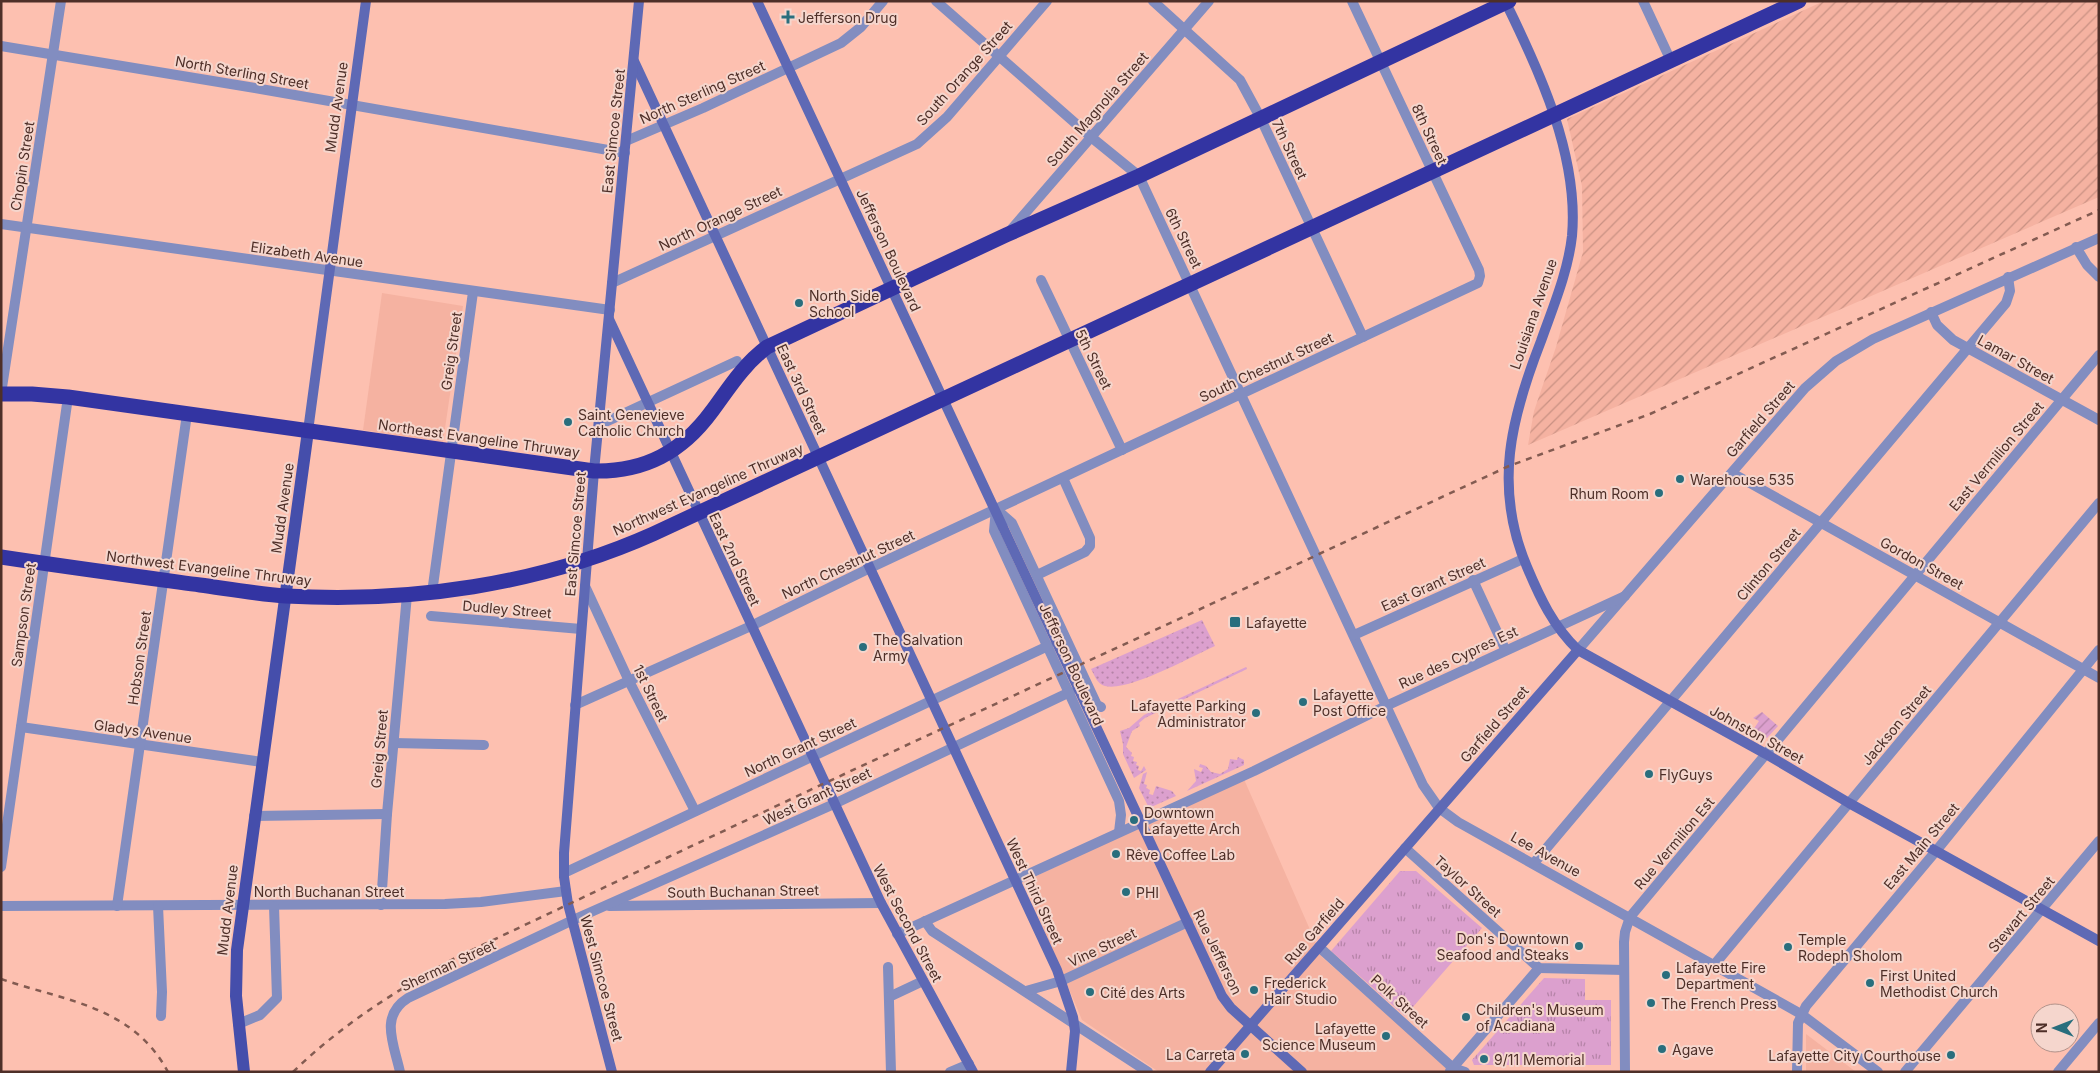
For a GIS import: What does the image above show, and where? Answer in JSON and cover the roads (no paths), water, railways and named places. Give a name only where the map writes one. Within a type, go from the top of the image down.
[{"type":"highway","name":"Northeast Evangeline Thruway","points":[[1,394],[68,397],[594,471],[614,471],[633,468],[670,452],[695,432],[743,368],[767,347],[1006,235],[1139,176],[1507,2]]},
{"type":"highway","name":"Northwest Evangeline Thruway","points":[[1,557],[284,596],[335,598],[432,593],[523,577],[588,558],[646,537],[1792,3]]},
{"type":"main road","name":"Mudd Avenue","points":[[244,1072],[238,1024],[235,970],[254,816],[308,431]]},
{"type":"street","name":"Chopin Street","points":[[1,394],[61,1]]},
{"type":"street","name":"Mudd Avenue","points":[[308,431],[366,1]]},
{"type":"street","name":"East Simcoe Street","points":[[566,891],[564,853],[594,471],[640,1]]},
{"type":"street","name":"Jefferson Boulevard","points":[[757,1],[996,509],[1140,823]]},
{"type":"street","name":"North Sterling Street","points":[[626,141],[703,108],[841,43],[861,27],[883,1]]},
{"type":"street","name":"6th Street","points":[[936,1],[1091,137],[1139,176],[1316,555]]},
{"type":"street","name":"South Orange Street","points":[[840,179],[917,144],[947,117],[1047,1]]},
{"type":"street","name":"7th Street","points":[[1153,1],[1236,74],[1260,118],[1362,337]]},
{"type":"street","name":"South Magnolia Street","points":[[1006,235],[1209,1]]},
{"type":"street","name":"8th Street","points":[[1352,1],[1479,270],[1480,280]]},
{"type":"street","points":[[1644,1],[1671,61]]},
{"type":"street","name":"Louisiana Avenue","points":[[1507,2],[1545,88],[1553,115],[1571,194],[1572,237],[1563,278],[1517,409],[1511,435],[1509,466]]},
{"type":"street","name":"North Sterling Street","points":[[1,46],[625,153]]},
{"type":"street","name":"East 3rd Street","points":[[634,62],[944,728]]},
{"type":"street","name":"North Orange Street","points":[[612,283],[840,179]]},
{"type":"street","name":"Elizabeth Avenue","points":[[1,224],[473,292],[609,314]]},
{"type":"street","name":"Garfield Street","points":[[1440,808],[1805,388],[1822,372],[1842,356],[1873,338],[2099,238]]},
{"type":"street","points":[[2076,247],[2087,265],[2099,277]]},
{"type":"street","name":"Clinton Street","points":[[1534,863],[1671,703],[2009,297],[2010,284],[2008,277]]},
{"type":"street","name":"5th Street","points":[[1041,280],[1122,450]]},
{"type":"street","name":"South Chestnut Street","points":[[996,509],[1474,286],[1480,280]]},
{"type":"street","name":"Greig Street","points":[[432,593],[473,292]]},
{"type":"street","name":"Lamar Street","points":[[1931,312],[1941,331],[1967,348],[2099,420]]},
{"type":"street","name":"East 2nd Street","points":[[609,314],[698,513],[825,783]]},
{"type":"street","name":"East Vermilion Street","points":[[1915,575],[2099,355]]},
{"type":"street","points":[[599,425],[737,361]]},
{"type":"street","name":"Sampson Street","points":[[1,866],[68,397]]},
{"type":"street","name":"Hobson Street","points":[[117,906],[187,414]]},
{"type":"street","name":"Johnston Street","points":[[1509,466],[1510,507],[1523,559],[1556,626],[1578,650],[2099,941]]},
{"type":"street","name":"Gordon Street","points":[[1732,473],[2099,678]]},
{"type":"street","points":[[1037,575],[1085,552],[1090,546],[1090,538],[1063,478]]},
{"type":"street","name":"Jackson Street","points":[[1714,964],[2099,503]]},
{"type":"street","name":"Jefferson Boulevard","points":[[996,509],[1012,523],[1097,705],[1101,707]]},
{"type":"street","name":"Jefferson Boulevard","points":[[996,509],[994,530],[1119,801],[1121,815],[1119,832]]},
{"type":"street","name":"North Chestnut Street","points":[[575,705],[751,626],[996,509]]},
{"type":"street","name":"Lee Avenue","points":[[1316,555],[1423,785],[1440,808],[1458,822],[1801,1014],[1878,1072]]},
{"type":"street","name":"East Grant Street","points":[[1354,635],[1523,559]]},
{"type":"street","name":"Rue Vermilion Est","points":[[1625,1072],[1625,932],[1630,917],[1915,575]]},
{"type":"street","points":[[1473,580],[1505,650]]},
{"type":"street","name":"1st Street","points":[[585,586],[629,681],[695,811]]},
{"type":"street","name":"Greig Street","points":[[381,905],[387,814],[407,595]]},
{"type":"street","name":"Rue des Cypres Est","points":[[897,934],[1254,771],[1386,706],[1556,626],[1625,596]]},
{"type":"street","name":"Dudley Street","points":[[430,616],[581,629]]},
{"type":"street","name":"North Grant Street","points":[[564,873],[1048,646]]},
{"type":"street","name":"East Main Street","points":[[1797,1072],[1797,1032],[1801,1014],[2099,650]]},
{"type":"street","name":"West Grant Street","points":[[573,920],[834,804],[1070,692]]},
{"type":"street","name":"Gladys Avenue","points":[[21,727],[262,762]]},
{"type":"street","name":"West Third Street","points":[[944,728],[1061,981],[1074,1022],[1075,1041],[1071,1072]]},
{"type":"street","points":[[394,743],[484,745]]},
{"type":"street","name":"West Second Street","points":[[825,783],[881,903],[971,1068]]},
{"type":"street","name":"Rue Garfield","points":[[1210,1072],[1440,808]]},
{"type":"street","points":[[254,816],[387,814]]},
{"type":"street","name":"Rue Jefferson","points":[[1140,823],[1224,1000],[1302,1072]]},
{"type":"street","name":"Stewart Street","points":[[1905,1072],[2099,841]]},
{"type":"street","name":"Taylor Street","points":[[1405,848],[1539,968]]},
{"type":"street","name":"North Buchanan Street","points":[[1,906],[381,905],[481,902],[566,891]]},
{"type":"street","name":"West Simcoe Street","points":[[566,891],[612,1072]]},
{"type":"street","name":"South Buchanan Street","points":[[605,906],[881,903]]},
{"type":"street","points":[[158,906],[162,992],[160,1016]]},
{"type":"street","points":[[238,1024],[260,1015],[277,998],[274,906]]},
{"type":"street","name":"Sherman Street","points":[[400,1072],[390,1024],[394,1010],[400,1003],[573,920]]},
{"type":"street","points":[[925,921],[932,931],[1148,1072]]},
{"type":"street","name":"Vine Street","points":[[1026,991],[1061,981],[1188,922]]},
{"type":"street","name":"Polk Street","points":[[1319,947],[1451,1070],[1465,1072]]},
{"type":"street","points":[[888,967],[891,1072]]},
{"type":"street","points":[[1451,1070],[1539,968],[1624,970]]},
{"type":"street","points":[[889,997],[923,981]]},
{"type":"street","points":[[2058,1072],[2099,1023]]},
{"type":"street","points":[[950,1072],[971,1068]]},
{"type":"railway","points":[[293,1072],[330,1039],[370,1009],[455,958],[825,783],[1509,466],[1650,414],[2099,210]]},
{"type":"railway","points":[[1,979],[73,1001],[117,1019],[136,1033],[153,1050],[168,1072]]},
{"type":"place","name":"Jefferson Drug","points":[[788,17]]},
{"type":"place","name":"North Side School","points":[[799,303]]},
{"type":"place","name":"Saint Genevieve Catholic Church","points":[[568,422]]},
{"type":"place","name":"Warehouse 535","points":[[1680,479]]},
{"type":"place","name":"Rhum Room","points":[[1659,493]]},
{"type":"place","name":"Lafayette","points":[[1235,622]]},
{"type":"place","name":"The Salvation Army","points":[[863,647]]},
{"type":"place","name":"Lafayette Post Office","points":[[1303,702]]},
{"type":"place","name":"Lafayette Parking Administrator","points":[[1256,713]]},
{"type":"place","name":"FlyGuys","points":[[1649,774]]},
{"type":"place","name":"Downtown Lafayette Arch","points":[[1134,820]]},
{"type":"place","name":"Rêve Coffee Lab","points":[[1116,854]]},
{"type":"place","name":"PHI","points":[[1126,892]]},
{"type":"place","name":"Don's Downtown Seafood and Steaks","points":[[1579,946]]},
{"type":"place","name":"Temple Rodeph Sholom","points":[[1788,947]]},
{"type":"place","name":"Lafayette Fire Department","points":[[1666,975]]},
{"type":"place","name":"First United Methodist Church","points":[[1870,983]]},
{"type":"place","name":"Frederick Hair Studio","points":[[1254,990]]},
{"type":"place","name":"Cité des Arts","points":[[1090,992]]},
{"type":"place","name":"The French Press","points":[[1651,1003]]},
{"type":"place","name":"Children's Museum of Acadiana","points":[[1466,1017]]},
{"type":"place","name":"Lafayette Science Museum","points":[[1386,1036]]},
{"type":"place","name":"Agave","points":[[1662,1049]]},
{"type":"place","name":"La Carreta","points":[[1245,1054]]},
{"type":"place","name":"Lafayette City Courthouse","points":[[1951,1055]]},
{"type":"place","name":"9/11 Memorial","points":[[1484,1059]]}]
